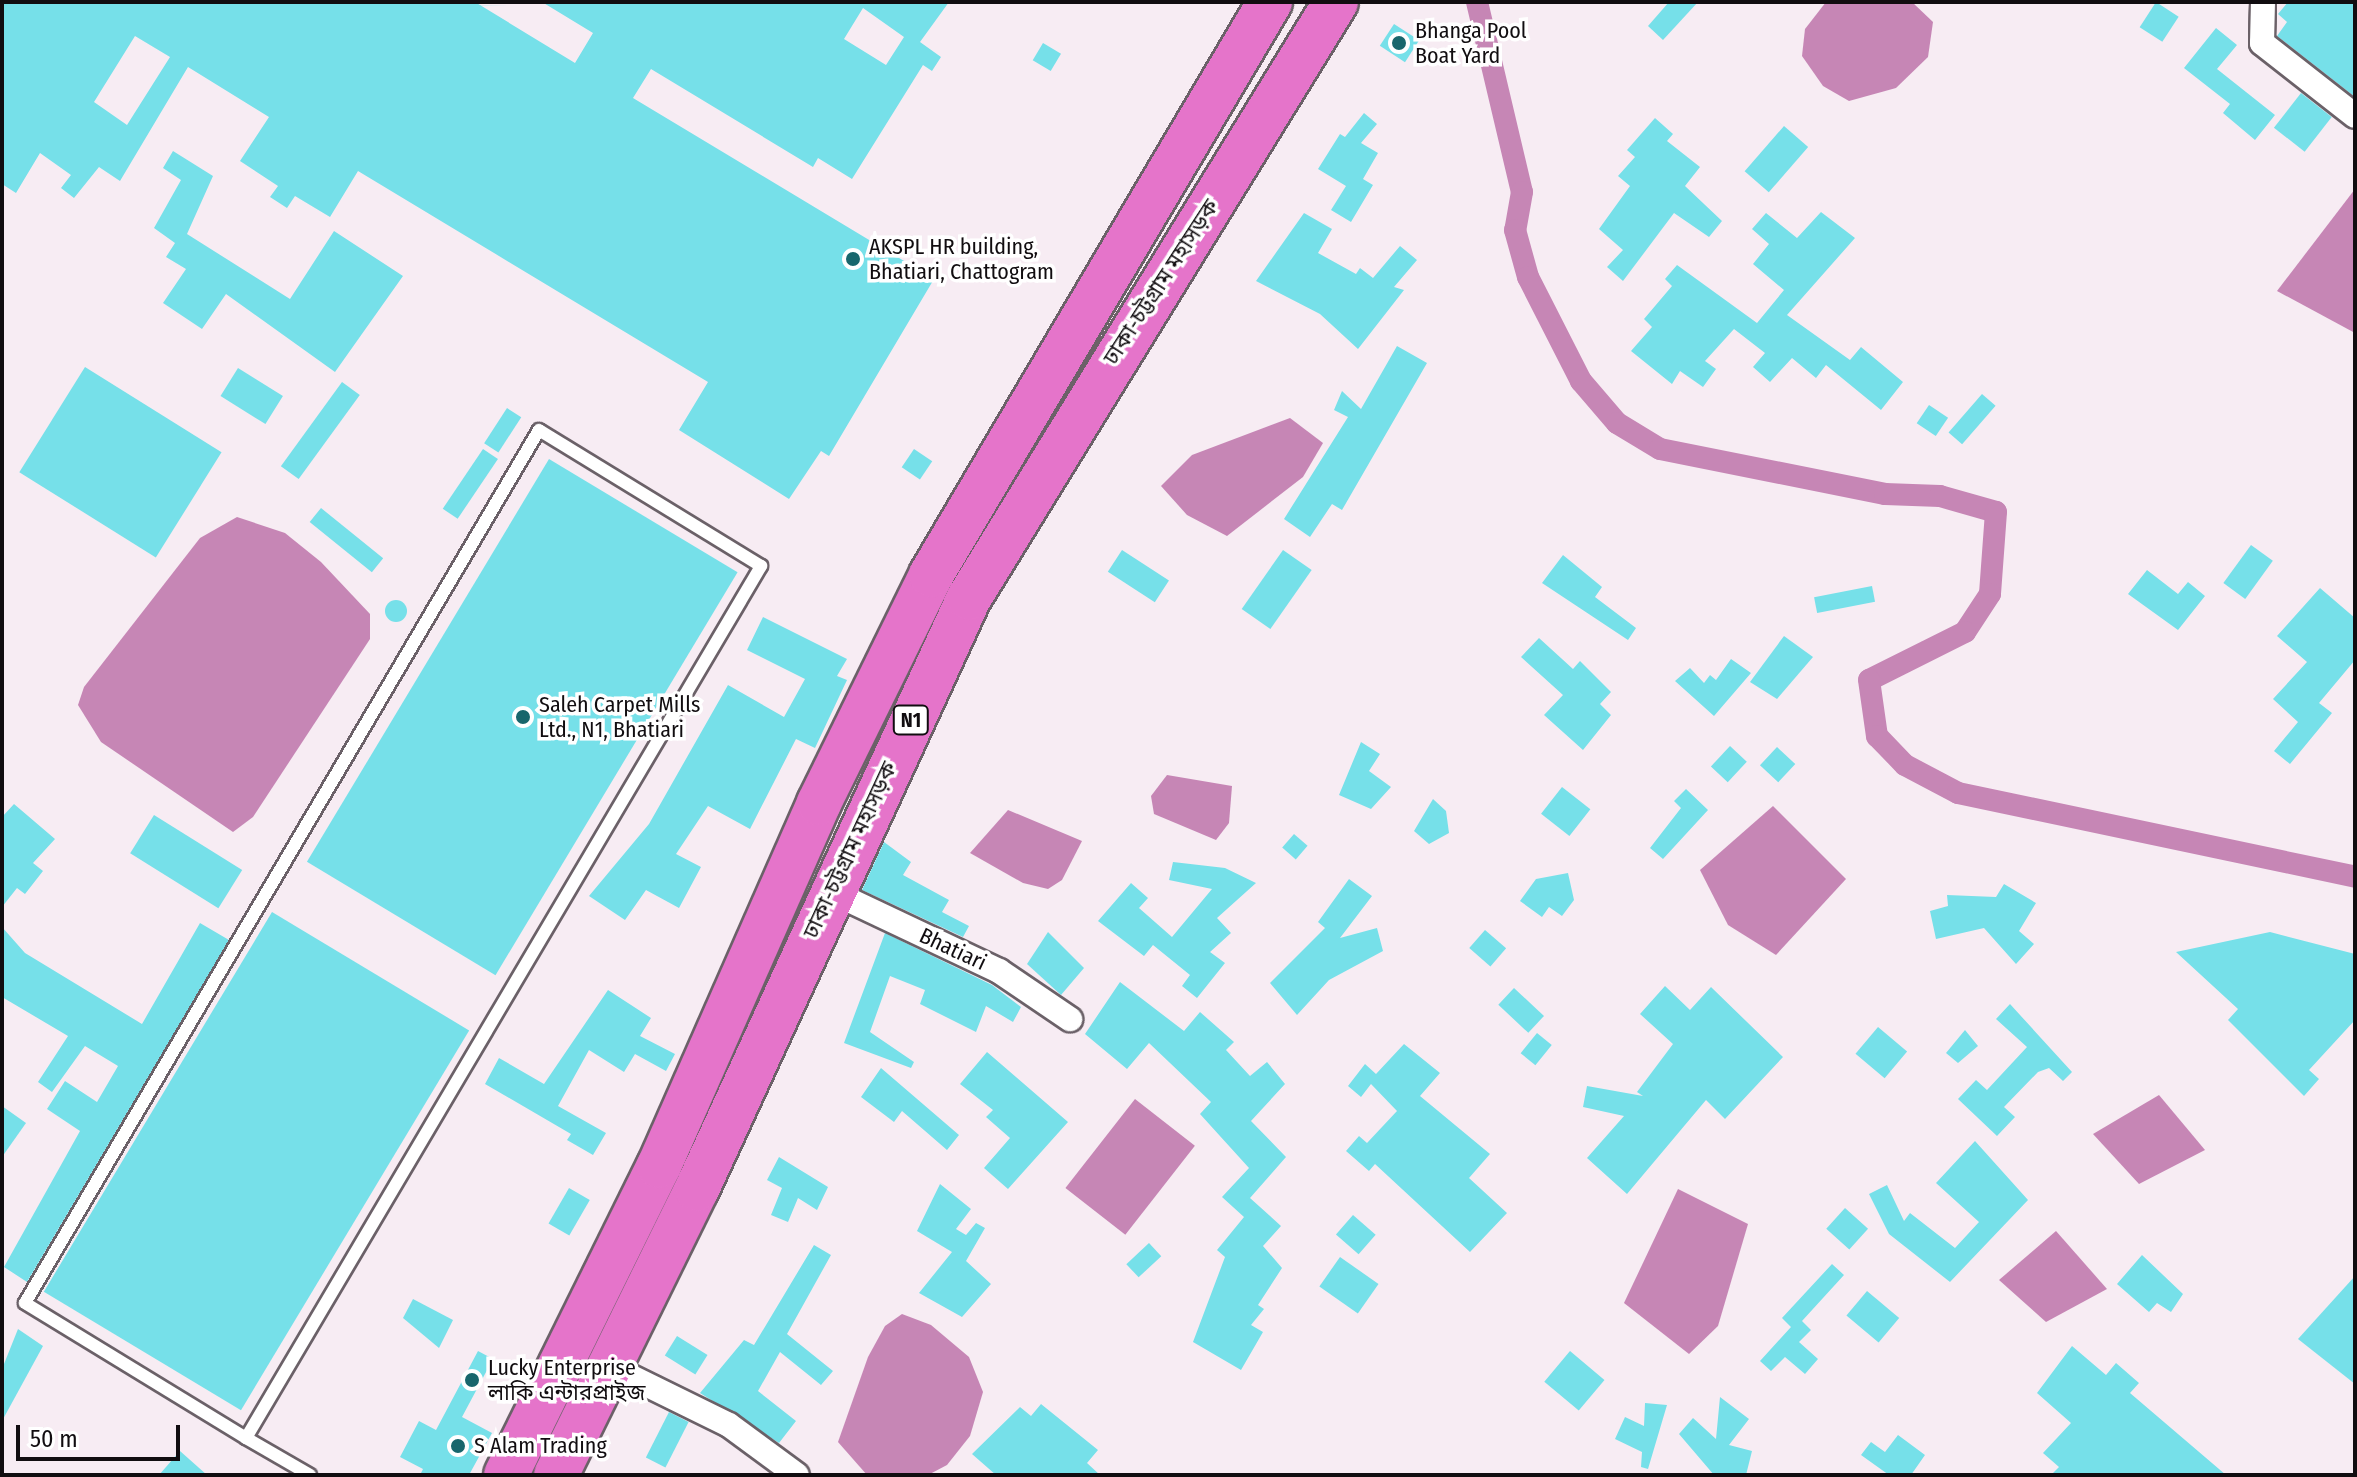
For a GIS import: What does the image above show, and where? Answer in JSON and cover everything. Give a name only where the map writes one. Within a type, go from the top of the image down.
[{"type":"highway","name":"ঢাকা-চট্টগ্রাম মহাসড়ক","points":[[506,1475],[659,1166],[819,803],[931,575],[1270,2]]},
{"type":"highway","name":"ঢাকা-চট্টগ্রাম মহাসড়ক","points":[[556,1475],[611,1367],[830,891],[976,586],[1336,2]]},
{"type":"street","points":[[2263,2],[2262,43],[2355,116]]},
{"type":"street","name":"Bhatiari","points":[[830,891],[999,971],[1070,1019]]},
{"type":"street","points":[[611,1367],[729,1425],[797,1475]]},
{"type":"lane","points":[[246,1438],[761,566],[539,430],[25,1303],[246,1438],[310,1475]]},
{"type":"shaded area","points":[[1826,2],[1912,2],[1933,22],[1928,57],[1896,88],[1849,101],[1823,86],[1802,56],[1805,29]]},
{"type":"shaded area","points":[[2355,189],[2355,333],[2277,291]]},
{"type":"shaded area","points":[[1290,418],[1323,443],[1303,477],[1227,536],[1187,515],[1161,486],[1192,455]]},
{"type":"shaded area","points":[[237,517],[285,533],[321,562],[370,614],[370,639],[253,817],[233,832],[101,742],[78,705],[84,687],[200,538]]},
{"type":"shaded area","points":[[1167,775],[1232,786],[1229,823],[1216,840],[1154,814],[1151,796]]},
{"type":"shaded area","points":[[1773,806],[1846,879],[1776,955],[1728,925],[1700,870]]},
{"type":"shaded area","points":[[1008,810],[1082,841],[1062,880],[1048,889],[1023,883],[970,853]]},
{"type":"shaded area","points":[[2159,1095],[2205,1150],[2139,1184],[2093,1134]]},
{"type":"shaded area","points":[[1135,1099],[1195,1146],[1125,1235],[1065,1188]]},
{"type":"shaded area","points":[[1678,1189],[1748,1224],[1718,1326],[1689,1354],[1624,1303]]},
{"type":"shaded area","points":[[2056,1231],[2107,1289],[2046,1322],[1999,1280]]},
{"type":"shaded area","points":[[902,1314],[931,1325],[969,1357],[983,1392],[970,1436],[947,1465],[928,1475],[867,1475],[838,1442],[868,1357],[885,1326]]},
{"type":"building","points":[[2,2],[475,2],[575,63],[593,33],[542,2],[949,2],[920,42],[941,57],[932,71],[923,65],[852,179],[818,158],[813,167],[651,69],[633,98],[934,279],[829,456],[821,451],[789,499],[679,430],[708,382],[358,171],[330,217],[295,196],[287,208],[270,197],[278,186],[240,161],[269,117],[188,67],[120,181],[99,167],[74,198],[61,188],[71,175],[40,153],[16,193],[2,184]],"holes":[[[863,8],[904,37],[886,65],[844,39]],[[135,36],[170,57],[127,125],[94,102]]]},
{"type":"building","points":[[1669,2],[1698,2],[1663,40],[1648,26]]},
{"type":"building","points":[[2156,2],[2179,17],[2162,42],[2140,27]]},
{"type":"building","points":[[2288,2],[2355,2],[2355,97],[2277,36],[2287,22],[2278,14]]},
{"type":"building","name":"Bhanga Pool Boat Yard","points":[[1394,24],[1419,40],[1405,62],[1380,46]]},
{"type":"building","points":[[2216,28],[2237,45],[2217,69],[2275,115],[2255,140],[2223,113],[2230,104],[2184,68]]},
{"type":"building","points":[[1043,43],[1061,54],[1051,71],[1033,60]]},
{"type":"building","points":[[2301,93],[2332,117],[2305,152],[2274,128]]},
{"type":"building","points":[[1364,113],[1377,124],[1361,143],[1378,153],[1363,179],[1373,185],[1351,222],[1331,210],[1346,186],[1318,169],[1340,134],[1345,137]]},
{"type":"building","points":[[1655,118],[1673,134],[1667,141],[1700,167],[1685,186],[1722,221],[1709,237],[1674,213],[1623,281],[1607,267],[1623,250],[1599,229],[1630,186],[1618,176],[1635,157],[1627,150]]},
{"type":"building","points":[[1784,126],[1808,147],[1769,192],[1745,171]]},
{"type":"building","points":[[173,151],[213,176],[187,234],[290,299],[334,231],[403,276],[335,372],[226,294],[202,329],[163,303],[186,269],[166,257],[175,243],[154,228],[181,180],[163,168]]},
{"type":"building","points":[[1821,212],[1855,238],[1787,315],[1850,360],[1861,347],[1903,382],[1881,410],[1826,365],[1816,378],[1792,358],[1770,382],[1753,367],[1765,353],[1734,329],[1705,361],[1716,369],[1703,387],[1680,371],[1672,384],[1631,351],[1652,327],[1644,319],[1672,286],[1665,279],[1677,265],[1757,323],[1784,290],[1753,264],[1769,244],[1752,229],[1766,213],[1797,238]]},
{"type":"building","points":[[1304,213],[1332,229],[1318,253],[1356,274],[1360,268],[1373,278],[1400,246],[1417,260],[1394,287],[1404,290],[1358,349],[1320,314],[1256,281]]},
{"type":"building","points":[[1397,346],[1427,363],[1342,510],[1332,504],[1310,537],[1284,519],[1348,417],[1334,410],[1342,391],[1361,409]]},
{"type":"building","points":[[85,367],[222,452],[156,557],[19,472]]},
{"type":"building","points":[[238,368],[283,396],[265,424],[221,396]]},
{"type":"building","points":[[342,382],[360,395],[299,479],[281,466]]},
{"type":"building","points":[[1982,394],[1996,406],[1962,444],[1949,432]]},
{"type":"building","points":[[1929,405],[1948,418],[1936,436],[1917,423]]},
{"type":"building","points":[[507,408],[521,417],[498,452],[484,443]]},
{"type":"building","points":[[483,449],[498,459],[458,519],[443,509]]},
{"type":"building","points":[[914,449],[932,461],[920,480],[902,467]]},
{"type":"building","name":"Saleh Carpet Mills Ltd., N1, Bhatiari","points":[[549,459],[738,572],[496,975],[307,862]]},
{"type":"building","points":[[321,508],[383,558],[372,572],[310,522]]},
{"type":"building","points":[[2251,545],[2273,561],[2245,599],[2223,583]]},
{"type":"building","points":[[1122,550],[1169,580],[1155,602],[1108,572]]},
{"type":"building","points":[[1283,550],[1312,570],[1270,629],[1242,609]]},
{"type":"building","points":[[1563,555],[1602,587],[1595,597],[1636,628],[1628,640],[1542,583]]},
{"type":"building","points":[[2147,570],[2178,594],[2188,582],[2205,596],[2178,630],[2128,594]]},
{"type":"building","points":[[1872,586],[1875,602],[1817,613],[1814,597]]},
{"type":"building","points":[[2320,588],[2355,618],[2355,660],[2319,703],[2332,713],[2290,764],[2274,751],[2298,722],[2273,699],[2307,662],[2277,636]]},
{"type":"building","points":[[396,600],[404,603],[407,611],[404,619],[396,622],[388,619],[385,611],[388,603]]},
{"type":"building","points":[[763,617],[847,659],[837,676],[847,680],[815,748],[796,739],[750,829],[708,806],[676,854],[701,867],[679,908],[646,890],[625,920],[589,896],[649,824],[728,685],[784,717],[805,679],[747,650]]},
{"type":"building","points":[[1784,636],[1813,657],[1777,699],[1750,682]]},
{"type":"building","points":[[1539,638],[1573,669],[1580,661],[1611,692],[1600,704],[1611,715],[1583,750],[1544,715],[1563,695],[1521,657]]},
{"type":"building","points":[[1731,659],[1751,673],[1714,716],[1675,681],[1690,668],[1704,683],[1710,675],[1716,680]]},
{"type":"building","points":[[1361,742],[1380,754],[1369,771],[1391,787],[1371,809],[1339,795]]},
{"type":"building","points":[[1730,746],[1747,762],[1728,782],[1711,766]]},
{"type":"building","points":[[1777,747],[1795,764],[1778,782],[1760,765]]},
{"type":"building","points":[[1562,787],[1590,809],[1569,836],[1541,814]]},
{"type":"building","points":[[1686,789],[1708,810],[1663,859],[1650,848],[1681,808],[1674,801]]},
{"type":"building","points":[[1433,799],[1446,811],[1449,833],[1429,844],[1414,831]]},
{"type":"building","points":[[14,804],[55,839],[33,863],[43,871],[25,894],[17,888],[2,907],[2,817]]},
{"type":"building","points":[[154,815],[242,870],[218,908],[130,853]]},
{"type":"building","points":[[1294,834],[1308,846],[1296,859],[1282,848]]},
{"type":"building","points":[[884,842],[911,862],[903,875],[949,900],[942,912],[969,926],[963,937],[862,890]]},
{"type":"building","points":[[1173,862],[1225,868],[1256,883],[1217,918],[1231,933],[1210,952],[1225,963],[1197,998],[1182,986],[1190,975],[1153,945],[1144,956],[1098,921],[1131,883],[1148,898],[1139,908],[1172,937],[1212,889],[1169,880]]},
{"type":"building","points":[[1568,873],[1574,900],[1562,916],[1549,907],[1542,917],[1520,901],[1536,879]]},
{"type":"building","points":[[1349,879],[1372,896],[1340,938],[1377,928],[1383,951],[1329,980],[1297,1015],[1270,983],[1325,928],[1318,922]]},
{"type":"building","points":[[2004,884],[2036,903],[2019,931],[2034,944],[2016,964],[1984,928],[1936,939],[1930,911],[1948,906],[1947,895],[1996,897]]},
{"type":"building","points":[[272,912],[469,1030],[241,1410],[44,1292]]},
{"type":"building","points":[[200,923],[229,940],[27,1282],[4,1267],[80,1131],[47,1109],[65,1081],[97,1102],[118,1066],[85,1046],[52,1092],[38,1082],[68,1036],[2,997],[2,927],[25,953],[142,1024]]},
{"type":"building","points":[[1485,930],[1506,948],[1490,966],[1469,948]]},
{"type":"building","points":[[1048,932],[1084,968],[1061,995],[1027,964]]},
{"type":"building","points":[[2270,932],[2355,954],[2355,1020],[2309,1070],[2319,1079],[2304,1096],[2228,1020],[2238,1009],[2176,952]]},
{"type":"building","points":[[885,933],[992,985],[1021,1007],[1013,1022],[986,1006],[976,1032],[920,1004],[925,990],[890,976],[870,1032],[914,1062],[911,1068],[844,1043]]},
{"type":"building","points":[[1120,982],[1184,1031],[1200,1012],[1234,1042],[1226,1050],[1250,1076],[1267,1062],[1285,1084],[1251,1121],[1286,1157],[1250,1198],[1281,1226],[1263,1246],[1282,1268],[1258,1305],[1264,1309],[1251,1325],[1263,1332],[1241,1370],[1193,1342],[1225,1257],[1217,1250],[1244,1217],[1222,1197],[1249,1168],[1200,1114],[1211,1102],[1149,1043],[1127,1069],[1085,1034]]},
{"type":"building","points":[[1665,986],[1690,1010],[1711,987],[1783,1057],[1725,1119],[1706,1100],[1627,1194],[1587,1158],[1624,1116],[1583,1107],[1587,1086],[1643,1096],[1637,1092],[1673,1044],[1640,1014]]},
{"type":"building","points":[[1514,988],[1544,1016],[1528,1033],[1498,1005]]},
{"type":"building","points":[[608,990],[651,1018],[640,1036],[675,1054],[666,1071],[635,1054],[624,1072],[589,1050],[558,1106],[606,1133],[593,1155],[567,1140],[571,1134],[485,1084],[499,1058],[544,1084]]},
{"type":"building","points":[[2010,1004],[2072,1072],[2063,1081],[2049,1068],[2038,1072],[2004,1107],[2015,1117],[1997,1136],[1958,1099],[1976,1080],[1987,1090],[2027,1047],[1996,1019]]},
{"type":"building","points":[[1878,1027],[1907,1051],[1885,1078],[1856,1054]]},
{"type":"building","points":[[1965,1030],[1978,1046],[1958,1063],[1946,1053]]},
{"type":"building","points":[[1537,1033],[1552,1045],[1535,1065],[1521,1053]]},
{"type":"building","points":[[1404,1044],[1440,1073],[1420,1096],[1490,1154],[1469,1178],[1507,1213],[1470,1252],[1375,1164],[1369,1171],[1346,1151],[1359,1136],[1367,1143],[1397,1111],[1371,1084],[1361,1097],[1348,1086],[1365,1064],[1376,1074]]},
{"type":"building","points":[[987,1052],[1068,1122],[1008,1189],[984,1168],[1010,1138],[986,1117],[993,1110],[960,1084]]},
{"type":"building","points":[[881,1068],[959,1135],[947,1150],[902,1111],[894,1122],[861,1097]]},
{"type":"building","points":[[2,1106],[26,1123],[2,1157]]},
{"type":"building","points":[[1975,1141],[2028,1200],[1950,1282],[1889,1234],[1869,1194],[1887,1185],[1904,1221],[1910,1213],[1955,1248],[1979,1222],[1936,1183]]},
{"type":"building","points":[[779,1157],[828,1187],[817,1210],[798,1198],[788,1222],[771,1215],[782,1188],[767,1180]]},
{"type":"building","points":[[940,1184],[971,1209],[956,1229],[966,1235],[976,1223],[985,1228],[966,1261],[991,1284],[962,1317],[919,1293],[952,1252],[917,1231]]},
{"type":"building","points":[[569,1188],[590,1200],[569,1236],[548,1224]]},
{"type":"building","points":[[1845,1208],[1868,1229],[1849,1250],[1826,1229]]},
{"type":"building","points":[[1353,1215],[1376,1235],[1359,1254],[1336,1235]]},
{"type":"building","points":[[1149,1243],[1161,1256],[1139,1277],[1126,1264]]},
{"type":"building","points":[[814,1245],[831,1255],[787,1334],[833,1371],[821,1385],[780,1352],[758,1391],[796,1421],[779,1443],[700,1393],[744,1340],[754,1345]]},
{"type":"building","points":[[2142,1255],[2183,1294],[2171,1312],[2157,1303],[2149,1312],[2117,1284]]},
{"type":"building","points":[[1340,1257],[1379,1284],[1358,1313],[1319,1286]]},
{"type":"building","points":[[1832,1264],[1844,1275],[1802,1321],[1811,1330],[1799,1342],[1818,1359],[1805,1374],[1785,1357],[1771,1371],[1760,1361],[1791,1327],[1782,1318]]},
{"type":"building","points":[[2355,1276],[2355,1384],[2298,1339]]},
{"type":"building","points":[[1867,1291],[1899,1318],[1879,1343],[1846,1316]]},
{"type":"building","points":[[413,1299],[453,1320],[439,1348],[403,1318]]},
{"type":"building","points":[[18,1329],[43,1346],[2,1421],[2,1369]]},
{"type":"building","points":[[677,1336],[708,1355],[695,1375],[665,1356]]},
{"type":"building","points":[[2072,1346],[2106,1375],[2116,1363],[2139,1383],[2130,1393],[2226,1475],[2051,1475],[2059,1467],[2043,1453],[2071,1423],[2037,1393]]},
{"type":"building","points":[[478,1351],[493,1359],[462,1417],[492,1433],[469,1475],[420,1475],[423,1469],[400,1457],[419,1421],[436,1430]]},
{"type":"building","points":[[1570,1351],[1604,1380],[1579,1411],[1544,1382]]},
{"type":"building","points":[[1720,1397],[1749,1419],[1729,1445],[1752,1451],[1746,1475],[1714,1475],[1679,1434],[1693,1418],[1716,1439]]},
{"type":"building","points":[[1645,1403],[1667,1405],[1648,1469],[1641,1467],[1642,1452],[1615,1439],[1625,1417],[1644,1426]]},
{"type":"building","points":[[1041,1404],[1098,1450],[1087,1463],[1100,1475],[996,1475],[972,1454],[1020,1407],[1031,1416]]},
{"type":"building","points":[[669,1412],[689,1422],[665,1467],[646,1457]]},
{"type":"building","points":[[1898,1435],[1925,1455],[1911,1475],[1889,1475],[1861,1455],[1871,1442],[1885,1452]]},
{"type":"building","points":[[180,1451],[207,1475],[159,1475]]},
{"type":"waterway","points":[[1477,2],[1522,192],[1515,230],[1528,277],[1581,381],[1617,423],[1660,449],[1885,494],[1940,496],[1996,512],[1990,594],[1965,632],[1869,680],[1877,736],[1905,765],[1958,793],[2355,877]]},
{"type":"place","name":"Bhanga Pool Boat Yard","points":[[1399,43]]},
{"type":"place","name":"AKSPL HR building, Bhatiari, Chattogram","points":[[853,259]]},
{"type":"place","name":"Saleh Carpet Mills Ltd., N1, Bhatiari","points":[[523,717]]},
{"type":"place","name":"Lucky Enterprise লাকি এন্টারপ্রাইজ","points":[[472,1380]]},
{"type":"place","name":"S Alam Trading","points":[[458,1446]]}]
